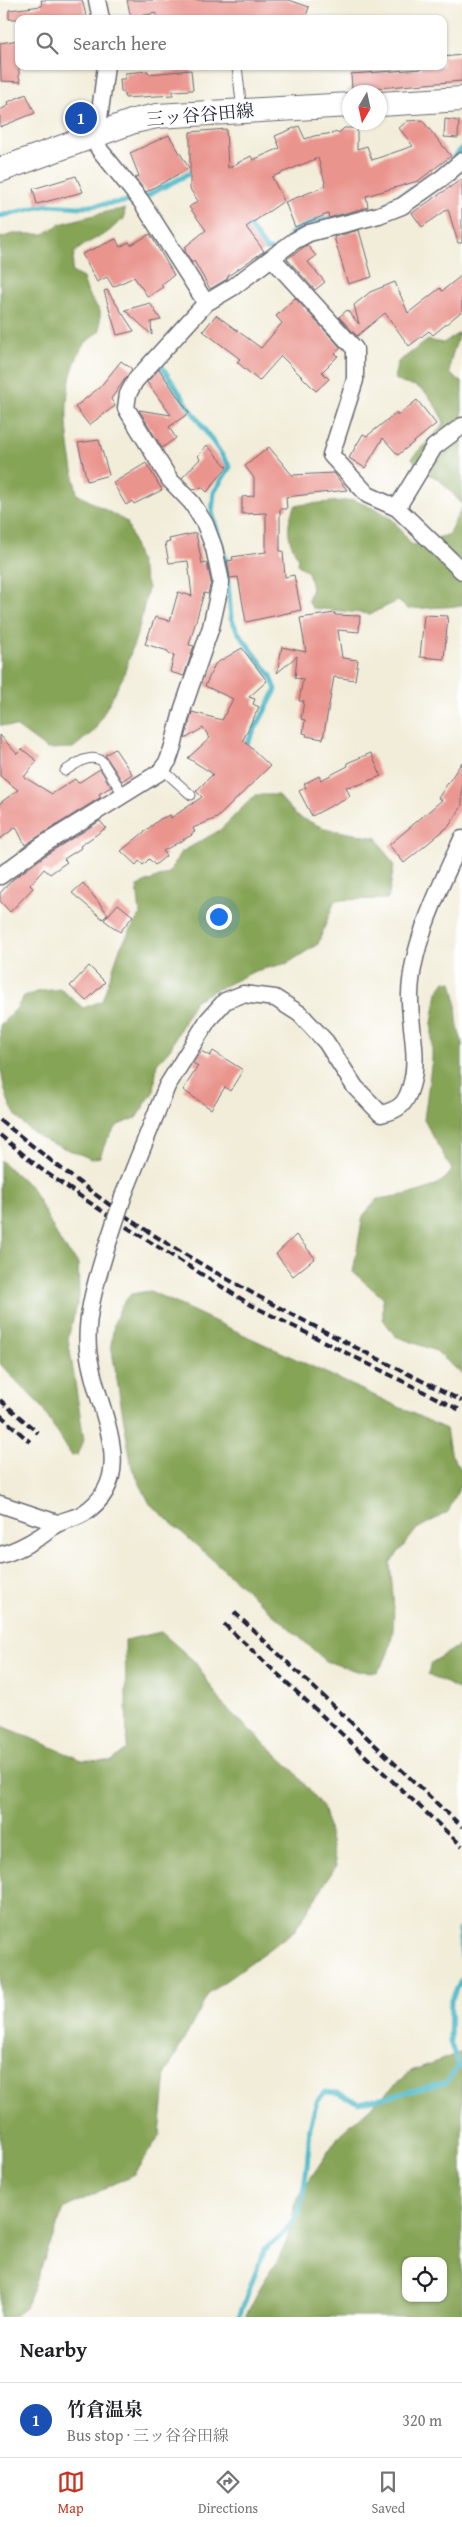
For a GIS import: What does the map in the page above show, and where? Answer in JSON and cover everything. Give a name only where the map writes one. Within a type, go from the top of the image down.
[{"type":"main road","points":[[387,104],[462,99]]},
{"type":"main road","name":"三ッ谷谷田線","points":[[0,170],[134,121],[157,116],[342,105]]},
{"type":"street","points":[[97,0],[100,15]]},
{"type":"street","points":[[105,70],[97,134],[99,149],[141,201],[206,303]]},
{"type":"street","points":[[0,876],[41,846],[162,768],[168,761],[183,708],[211,627],[221,582],[214,548],[205,524],[192,503],[170,480],[126,408],[135,381],[206,303],[233,287],[294,241],[309,233],[379,215],[402,206],[442,178],[462,161]]},
{"type":"street","points":[[272,258],[355,349],[355,380],[331,455],[368,495],[397,508],[462,571]]},
{"type":"street","points":[[397,508],[434,447],[462,426]]},
{"type":"street","points":[[0,1555],[42,1536],[57,1523],[83,1515],[109,1489],[112,1475],[112,1449],[88,1349],[91,1301],[124,1194],[167,1086],[208,1020],[225,1001],[243,994],[275,998],[300,1014],[326,1042],[355,1088],[381,1114],[397,1111],[406,1101],[416,1066],[410,993],[419,945],[436,898],[462,840]]},
{"type":"street","points":[[0,1504],[57,1523]]},
{"type":"lane","points":[[237,70],[242,111]]},
{"type":"lane","points":[[65,771],[84,760],[97,758],[102,761],[123,794]]},
{"type":"lane","points":[[162,768],[191,795]]},
{"type":"green space","points":[[125,209],[124,219],[74,253],[72,272],[83,278],[88,294],[100,311],[100,330],[83,346],[74,366],[67,402],[68,439],[77,494],[127,522],[148,588],[139,628],[123,677],[94,731],[73,748],[47,749],[17,727],[0,725],[0,238],[13,234],[44,234],[60,224]]},
{"type":"green space","points":[[459,333],[451,359],[450,374],[462,382],[462,504],[439,479],[423,472],[412,458],[444,422],[437,408],[431,398],[416,386],[402,383],[394,378],[398,362],[428,340],[443,343]]},
{"type":"green space","points":[[354,500],[382,512],[393,520],[412,545],[448,535],[462,507],[462,606],[408,609],[398,601],[370,614],[312,608],[308,600],[312,588],[308,572],[297,564],[298,557],[290,538],[289,525],[292,512],[296,505]]},
{"type":"green space","points":[[255,795],[278,795],[297,816],[326,829],[377,838],[394,866],[388,899],[335,900],[318,944],[288,963],[255,971],[195,1000],[170,1049],[157,1063],[154,1091],[136,1118],[118,1125],[106,1141],[100,1157],[91,1159],[38,1136],[14,1112],[7,1097],[1,1064],[0,1025],[17,1008],[24,996],[41,991],[61,989],[83,1008],[102,1001],[120,948],[140,914],[137,886],[169,873],[180,853],[220,830]]},
{"type":"green space","points":[[445,981],[452,982],[454,989],[458,1027],[462,1041],[462,1374],[436,1351],[395,1336],[383,1319],[383,1298],[353,1272],[363,1216],[377,1199],[419,1192],[438,1184],[452,1170],[424,1120],[432,1059],[432,1023],[437,992]]},
{"type":"green space","points":[[0,1160],[32,1188],[61,1243],[78,1263],[79,1297],[68,1338],[84,1440],[78,1455],[72,1456],[40,1405],[0,1364]]},
{"type":"green space","points":[[150,1291],[446,1429],[450,1452],[462,1471],[462,1482],[448,1512],[417,1529],[390,1563],[394,1620],[390,1648],[385,1661],[377,1672],[356,1671],[326,1661],[150,1504],[132,1468],[111,1345],[114,1323],[121,1306],[131,1294]]},
{"type":"green space","points":[[161,1632],[195,1662],[224,1706],[294,1771],[324,1809],[336,1866],[295,1930],[209,1993],[166,2073],[160,2135],[134,2174],[64,2209],[25,2308],[13,2317],[0,2317],[0,1725],[82,1760],[111,1761],[127,1749],[125,1640]]},
{"type":"green space","points":[[462,1644],[462,1691],[428,1674],[431,1663]]},
{"type":"green space","points":[[462,2052],[462,2317],[245,2317],[261,2286],[285,2248],[297,2198],[340,2134],[411,2071]]},
{"type":"building","points":[[41,0],[82,0],[86,15],[15,15],[15,19],[9,19],[9,10],[42,6]]},
{"type":"building","points":[[127,0],[289,0],[309,7],[306,15],[156,15],[156,13],[130,15]]},
{"type":"building","points":[[15,41],[15,70],[19,70],[21,82],[1,81],[0,43]]},
{"type":"building","points":[[462,55],[462,81],[387,87],[387,85],[352,85],[351,74],[407,70],[447,70],[447,57]]},
{"type":"building","points":[[191,70],[193,90],[173,91],[173,95],[125,98],[124,92],[121,92],[120,79],[125,79],[125,73],[148,71],[149,74]]},
{"type":"building","points":[[26,94],[35,113],[0,127],[0,110],[9,105],[8,102]]},
{"type":"building","points":[[445,119],[459,121],[458,138],[444,137]]},
{"type":"building","points":[[422,120],[451,156],[418,181],[366,196],[368,207],[329,218],[328,214],[295,227],[285,202],[326,186],[318,158],[272,177],[284,201],[246,227],[264,251],[228,276],[227,279],[210,289],[194,261],[192,263],[185,251],[185,247],[206,230],[189,207],[198,201],[190,189],[190,132],[226,129],[228,168],[251,156],[253,160],[280,148],[275,136],[299,126],[305,139],[342,130],[357,130],[357,149],[367,146],[372,160],[413,146],[399,128],[407,121]]},
{"type":"building","points":[[169,135],[189,168],[146,192],[135,178],[139,176],[130,153]]},
{"type":"building","points":[[76,176],[83,192],[37,204],[33,189]]},
{"type":"building","points":[[462,179],[462,243],[458,243],[448,209],[422,227],[412,213]]},
{"type":"building","points":[[359,230],[372,277],[348,284],[334,237]]},
{"type":"building","points":[[150,234],[174,275],[161,285],[163,287],[148,297],[134,277],[113,287],[107,277],[97,282],[82,254],[116,239],[120,247],[129,242],[131,245]]},
{"type":"building","points":[[307,245],[316,256],[308,262],[325,282],[315,290],[287,259]]},
{"type":"building","points":[[462,275],[462,311],[433,335],[429,331],[409,346],[385,313],[357,336],[339,317],[347,310],[359,324],[354,305],[370,292],[395,282],[408,313],[440,288],[442,291]]},
{"type":"building","points":[[107,290],[134,331],[117,335],[104,291]]},
{"type":"building","points":[[295,298],[341,348],[335,353],[338,356],[322,372],[329,379],[316,391],[281,356],[259,381],[237,362],[240,359],[203,331],[216,315],[261,348],[282,323],[276,316]]},
{"type":"building","points":[[150,303],[161,320],[151,322],[152,335],[125,310]]},
{"type":"building","points":[[121,361],[132,369],[111,399],[115,406],[89,425],[75,407],[100,387]]},
{"type":"building","points":[[159,369],[189,413],[169,427],[176,438],[162,448],[139,410],[171,415],[147,382]]},
{"type":"building","points":[[417,400],[436,424],[398,455],[383,438],[365,468],[349,458],[363,434],[367,436],[397,412],[397,416]]},
{"type":"building","points":[[99,440],[109,475],[87,481],[78,443]]},
{"type":"building","points":[[207,445],[227,467],[207,492],[202,487],[194,490],[182,478],[200,459],[198,456]]},
{"type":"building","points":[[269,447],[292,475],[334,473],[347,490],[286,497],[287,509],[280,509],[280,551],[283,551],[285,577],[294,575],[301,610],[246,622],[238,577],[230,578],[227,561],[233,560],[232,557],[266,552],[266,513],[242,514],[242,497],[254,496],[254,478],[245,466]]},
{"type":"building","points":[[146,463],[162,490],[134,504],[132,501],[126,505],[113,483]]},
{"type":"building","points":[[196,533],[202,564],[207,563],[211,582],[208,594],[204,593],[189,645],[194,646],[184,676],[170,672],[174,655],[168,653],[168,651],[145,644],[155,617],[170,621],[178,592],[192,596],[188,561],[169,563],[165,543],[170,542],[169,539]]},
{"type":"building","points":[[335,613],[335,615],[360,616],[359,632],[338,630],[342,658],[358,660],[355,680],[334,677],[323,739],[306,736],[307,734],[303,733],[305,720],[301,719],[304,701],[299,701],[303,679],[295,678],[297,656],[277,673],[282,647],[306,652],[300,618]]},
{"type":"building","points":[[424,615],[448,616],[444,659],[420,657]]},
{"type":"building","points":[[242,648],[267,681],[249,697],[255,699],[253,704],[259,707],[243,740],[270,766],[217,818],[193,828],[195,832],[192,835],[163,851],[166,856],[155,865],[149,859],[143,865],[139,861],[136,865],[121,851],[160,819],[170,815],[171,818],[202,797],[196,791],[213,774],[188,758],[210,738],[203,728],[185,739],[192,712],[222,720],[233,699],[205,686],[215,664]]},
{"type":"building","points":[[0,735],[17,754],[22,749],[37,761],[24,777],[52,794],[75,779],[78,783],[100,769],[111,787],[99,794],[101,797],[25,845],[16,827],[0,839],[0,803],[18,790],[0,776]]},
{"type":"building","points":[[115,749],[132,774],[122,781],[105,755]]},
{"type":"building","points":[[371,753],[381,776],[358,785],[346,787],[350,796],[312,816],[299,791],[306,787],[304,784],[319,776],[321,780],[348,766],[347,763]]},
{"type":"building","points":[[462,762],[462,806],[449,826],[404,863],[389,845],[442,800],[438,798]]},
{"type":"building","points":[[100,821],[106,828],[64,859],[67,862],[50,874],[44,869],[30,885],[33,888],[10,912],[0,901],[0,893],[12,880],[47,854]]},
{"type":"building","points":[[83,883],[108,914],[103,919],[72,893]]},
{"type":"building","points":[[118,904],[133,916],[120,932],[104,920]]},
{"type":"building","points":[[89,966],[105,982],[86,1001],[70,986]]},
{"type":"building","points":[[201,1051],[210,1056],[213,1051],[243,1070],[230,1091],[225,1087],[211,1109],[183,1090],[198,1066],[193,1063]]},
{"type":"building","points":[[296,1235],[315,1258],[293,1276],[276,1254]]},
{"type":"waterway","points":[[453,159],[462,148]]},
{"type":"waterway","points":[[143,198],[196,170]]},
{"type":"waterway","points":[[387,204],[414,188]]},
{"type":"waterway","points":[[0,216],[48,205],[80,207],[132,201]]},
{"type":"waterway","points":[[290,234],[313,222],[362,211]]},
{"type":"waterway","points":[[245,220],[266,249],[271,250]]},
{"type":"waterway","points":[[163,361],[160,364],[230,467],[214,492],[212,512],[226,561],[231,618],[238,632],[271,676],[276,690],[248,742]]},
{"type":"waterway","points":[[459,1930],[462,1958]]},
{"type":"waterway","points":[[239,2317],[264,2250],[282,2235],[300,2212],[307,2167],[310,2127],[317,2101],[325,2092],[338,2093],[359,2103],[445,2083],[459,2066],[450,2042],[451,2000],[462,1979]]},
{"type":"railway","points":[[0,1120],[103,1200],[168,1244],[276,1306],[462,1401]]},
{"type":"railway","points":[[0,1135],[41,1169],[115,1220],[251,1305],[462,1411]]},
{"type":"railway","points":[[0,1400],[38,1433]]},
{"type":"railway","points":[[0,1415],[30,1442]]},
{"type":"railway","points":[[234,1612],[462,1827]]},
{"type":"railway","points":[[224,1624],[462,1846]]},
{"type":"place","name":"竹倉温泉","points":[[81,118]]}]
